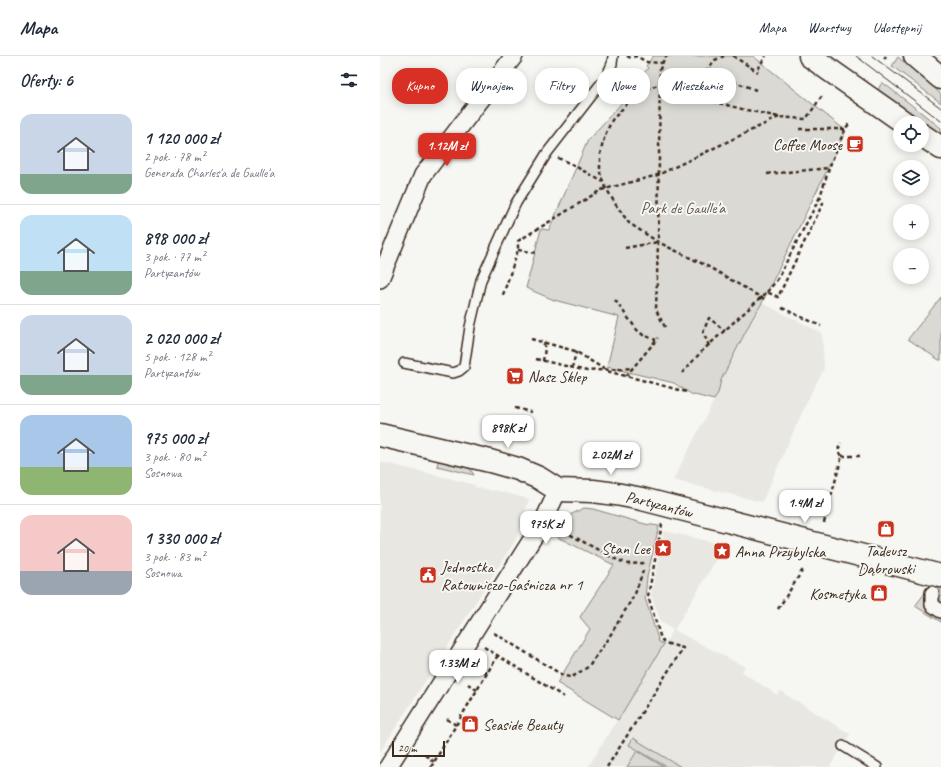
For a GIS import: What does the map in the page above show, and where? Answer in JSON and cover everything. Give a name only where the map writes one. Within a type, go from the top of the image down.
[{"type":"street","points":[[380,279],[423,175],[514,56]]},
{"type":"street","points":[[810,56],[895,116]]},
{"type":"street","points":[[915,56],[941,78]]},
{"type":"street","points":[[929,140],[941,148]]},
{"type":"street","points":[[380,434],[483,459],[518,470],[539,478],[558,490],[543,522],[388,767]]},
{"type":"street","name":"Partyzantów","points":[[558,490],[579,490],[616,494],[937,585]]},
{"type":"street","points":[[937,585],[932,605],[941,611]]},
{"type":"lane","points":[[404,363],[453,373],[464,367],[481,280],[516,203],[547,153],[606,77],[612,64],[613,56]]},
{"type":"lane","points":[[843,746],[878,767]]},
{"type":"path","points":[[627,56],[631,58],[636,56],[647,62],[662,63]]},
{"type":"path","points":[[661,68],[667,56]]},
{"type":"path","points":[[709,68],[715,60],[724,56]]},
{"type":"path","points":[[733,56],[758,71],[766,56]]},
{"type":"path","points":[[736,82],[756,90]]},
{"type":"path","points":[[658,85],[637,93],[612,120],[605,135],[600,154],[600,170],[606,188],[629,223],[658,242],[707,266],[763,298]]},
{"type":"path","points":[[724,104],[779,117],[806,119],[822,96]]},
{"type":"path","points":[[660,104],[656,310],[665,327]]},
{"type":"path","points":[[503,295],[518,250],[518,241],[606,188],[658,175],[779,117]]},
{"type":"path","points":[[682,373],[708,346],[763,298],[776,280],[820,197],[829,168],[845,129],[849,124]]},
{"type":"path","points":[[799,129],[845,129]]},
{"type":"path","points":[[576,166],[604,182]]},
{"type":"path","points":[[767,174],[829,168]]},
{"type":"path","points":[[767,292],[778,297],[823,203],[820,197]]},
{"type":"path","points":[[625,248],[658,242]]},
{"type":"path","points":[[518,250],[537,253]]},
{"type":"path","points":[[615,300],[637,330],[657,339],[626,376]]},
{"type":"path","points":[[782,308],[821,326]]},
{"type":"path","points":[[708,346],[703,332],[709,318],[725,331]]},
{"type":"path","points":[[531,339],[576,350],[607,371],[687,392]]},
{"type":"path","points":[[543,342],[543,361]]},
{"type":"path","points":[[572,368],[576,350]]},
{"type":"path","points":[[536,359],[587,371],[607,371],[632,368]]},
{"type":"path","points":[[515,408],[531,412]]},
{"type":"path","points":[[824,523],[842,456],[838,450],[841,443]]},
{"type":"path","points":[[842,456],[862,456]]},
{"type":"path","points":[[607,767],[683,648],[665,643],[661,639],[648,596],[662,524]]},
{"type":"path","points":[[555,527],[613,558],[628,564],[645,563]]},
{"type":"path","points":[[493,633],[564,676],[572,677],[588,667],[611,634],[636,594],[644,568]]},
{"type":"path","points":[[778,609],[804,568]]},
{"type":"path","points":[[484,646],[564,696]]},
{"type":"path","points":[[431,767],[498,655]]},
{"type":"path","points":[[478,667],[487,673]]},
{"type":"path","points":[[468,684],[477,690]]},
{"type":"path","points":[[447,719],[456,725]]},
{"type":"path","points":[[425,755],[434,762]]},
{"type":"shaded area","points":[[762,303],[822,333],[824,369],[810,395],[762,502],[673,480],[718,393],[721,380],[752,319]]},
{"type":"shaded area","points":[[380,462],[475,485],[475,487],[529,499],[516,539],[380,752]]},
{"type":"shaded area","points":[[664,531],[725,545],[674,630],[745,667],[742,672],[777,695],[780,691],[850,734],[830,767],[588,767],[673,630],[661,622],[651,595]]},
{"type":"green space","name":"Park de Gaulle'a","points":[[653,56],[753,56],[846,131],[762,303],[752,319],[721,380],[718,393],[714,400],[691,394],[674,383],[607,367],[619,317],[554,300],[526,288],[541,229],[549,230],[588,140],[621,104],[650,104],[650,68],[646,66]]},
{"type":"green space","points":[[898,57],[941,94],[941,103],[892,66]]},
{"type":"green space","points":[[882,82],[926,116],[914,116],[878,90]]},
{"type":"green space","points":[[929,119],[941,128],[941,136],[929,127]]},
{"type":"green space","points":[[941,297],[941,360],[939,360],[908,339]]},
{"type":"green space","points":[[439,458],[464,465],[468,467],[474,475],[437,466]]},
{"type":"green space","points":[[584,508],[593,509],[645,524],[659,526],[647,577],[645,598],[659,642],[664,644],[618,720],[557,683],[590,629],[580,617],[614,565],[555,536],[566,517]]},
{"type":"green space","points":[[930,584],[941,587],[941,622],[915,606]]},
{"type":"green space","points":[[633,738],[681,767],[667,767],[629,745]]},
{"type":"green space","points":[[637,751],[664,767],[627,767]]},
{"type":"tram line","points":[[856,56],[941,121]]},
{"type":"tram line","points":[[872,56],[941,108]]},
{"type":"place","name":"Coffee Moose","points":[[855,144]]},
{"type":"place","name":"Nasz Sklep","points":[[515,376]]},
{"type":"place","name":"Tadeusz Dąbrowski","points":[[886,529]]},
{"type":"place","name":"Stan Lee","points":[[663,548]]},
{"type":"place","name":"Anna Przybylska","points":[[722,551]]},
{"type":"place","name":"Jednostka Ratowniczo-Gaśnicza nr 1","points":[[428,575]]},
{"type":"place","name":"Kosmetyka","points":[[879,593]]},
{"type":"place","name":"Seaside Beauty","points":[[470,724]]}]
